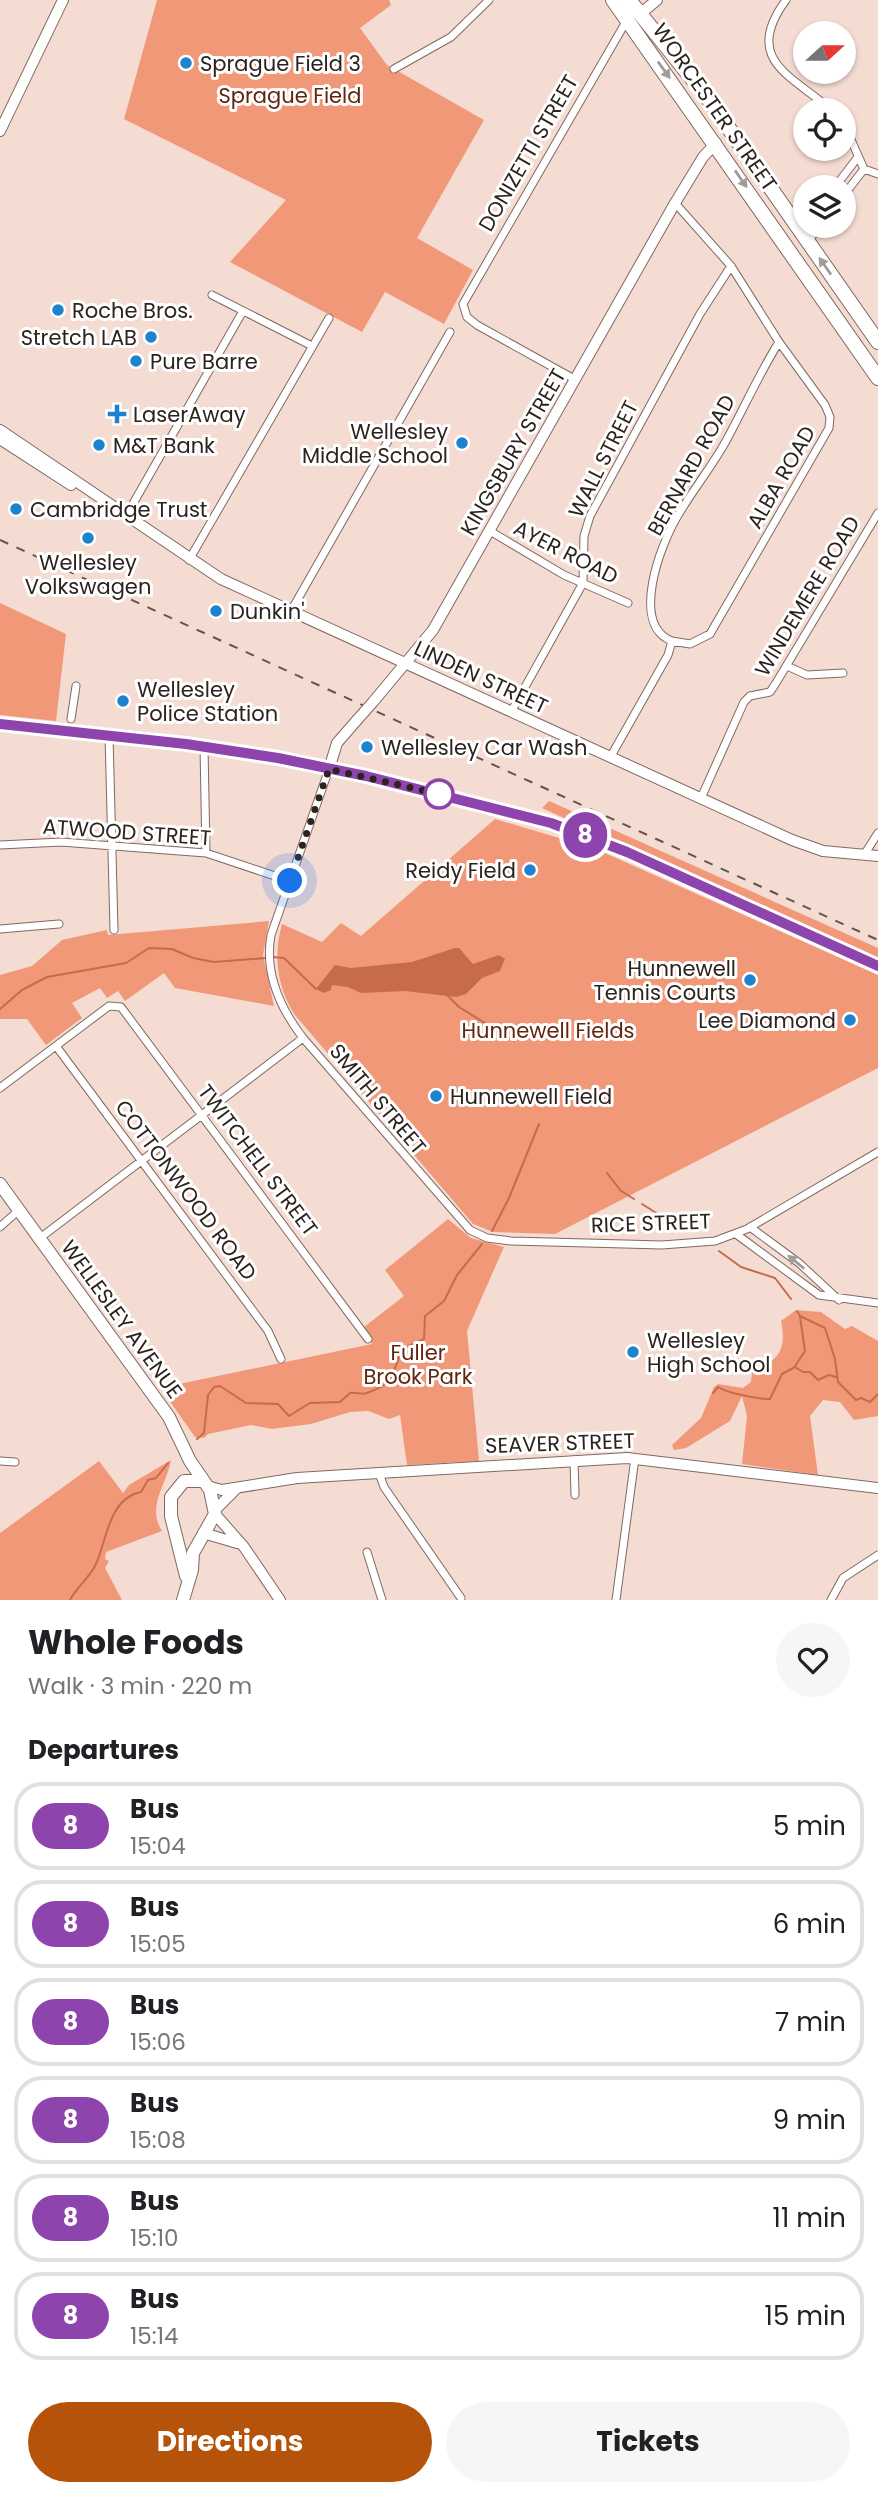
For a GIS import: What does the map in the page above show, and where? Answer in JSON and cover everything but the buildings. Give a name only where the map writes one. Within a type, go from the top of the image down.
[{"type":"highway","name":"WORCESTER STREET","points":[[613,0],[716,143],[878,378]]},
{"type":"highway","name":"WORCESTER STREET","points":[[629,0],[665,41],[793,217]]},
{"type":"highway","points":[[650,50],[655,44],[665,41]]},
{"type":"highway","name":"WORCESTER STREET","points":[[808,238],[878,342]]},
{"type":"highway","points":[[822,296],[835,298],[841,289]]},
{"type":"main road","points":[[0,724],[204,747],[329,769],[572,830],[878,966]]},
{"type":"main road","name":"WELLESLEY AVENUE","points":[[0,1184],[169,1417],[204,1483]]},
{"type":"main road","points":[[182,1445],[185,1464],[181,1482],[171,1497],[174,1524],[183,1556],[184,1594]]},
{"type":"main road","points":[[181,1482],[204,1483],[215,1512],[193,1553],[192,1570],[184,1594]]},
{"type":"main road","points":[[174,1524],[186,1533],[202,1534]]},
{"type":"street","points":[[0,131],[63,0]]},
{"type":"street","points":[[641,13],[657,0]]},
{"type":"street","points":[[786,0],[776,14],[771,35],[775,63],[796,86],[814,98]]},
{"type":"street","points":[[394,69],[451,37],[488,1]]},
{"type":"street","name":"DONIZETTI STREET","points":[[576,380],[477,325],[467,317],[463,307],[498,240],[627,19]]},
{"type":"street","name":"KINGSBURY STREET","points":[[329,769],[335,747],[435,628],[702,157],[716,143]]},
{"type":"street","points":[[856,152],[864,169],[878,174]]},
{"type":"street","points":[[844,175],[858,157]]},
{"type":"street","points":[[856,179],[864,169]]},
{"type":"street","name":"ALBA ROAD","points":[[672,642],[690,644],[710,634],[830,428],[825,405],[779,342],[731,266],[675,204]]},
{"type":"street","name":"WALL STREET","points":[[511,712],[583,583],[584,536],[590,516],[700,314],[731,266]]},
{"type":"street","points":[[212,295],[312,346]]},
{"type":"street","points":[[125,517],[243,311]]},
{"type":"street","points":[[190,560],[329,318]]},
{"type":"street","points":[[291,611],[450,332]]},
{"type":"street","name":"BERNARD ROAD","points":[[672,642],[656,631],[649,610],[660,558],[676,520],[725,444],[779,342]]},
{"type":"street","name":"LINDEN STREET","points":[[0,430],[78,481],[86,490],[125,517],[225,581],[792,840],[823,851],[878,856]]},
{"type":"street","name":"LINDEN STREET","points":[[0,439],[74,487],[86,490]]},
{"type":"street","name":"WINDEMERE ROAD","points":[[701,798],[744,702],[750,696],[770,692],[878,513]]},
{"type":"street","name":"AYER ROAD","points":[[489,531],[583,583],[628,603]]},
{"type":"street","points":[[611,756],[668,655],[672,642]]},
{"type":"street","points":[[787,666],[807,675],[843,673]]},
{"type":"street","points":[[71,719],[76,685]]},
{"type":"street","points":[[109,735],[114,930]]},
{"type":"street","points":[[204,747],[206,853]]},
{"type":"street","name":"SMITH STREET","points":[[329,769],[274,926],[271,964],[280,1004],[303,1038],[456,1218],[470,1230],[487,1238]]},
{"type":"street","points":[[864,855],[878,832]]},
{"type":"street","name":"ATWOOD STREET","points":[[0,845],[49,842],[206,853],[290,881]]},
{"type":"street","points":[[0,929],[59,924]]},
{"type":"street","name":"TWITCHELL STREET","points":[[56,1046],[109,1006],[116,1004],[123,1009],[368,1339]]},
{"type":"street","points":[[40,1238],[303,1038]]},
{"type":"street","points":[[0,1088],[56,1046]]},
{"type":"street","name":"COTTONWOOD ROAD","points":[[56,1046],[268,1331],[281,1359]]},
{"type":"street","name":"RICE STREET","points":[[487,1238],[662,1245],[702,1243],[736,1234],[750,1227],[878,1152]]},
{"type":"street","points":[[0,1227],[19,1210]]},
{"type":"street","points":[[750,1227],[804,1267],[839,1300]]},
{"type":"street","points":[[736,1234],[815,1293],[839,1300],[878,1303]]},
{"type":"street","points":[[616,1600],[635,1458]]},
{"type":"street","name":"SEAVER STREET","points":[[204,1483],[223,1490],[379,1472],[635,1458],[878,1488]]},
{"type":"street","points":[[574,1460],[575,1495]]},
{"type":"street","points":[[0,1461],[15,1462]]},
{"type":"street","points":[[379,1472],[384,1487],[461,1598]]},
{"type":"street","points":[[243,1486],[228,1495],[215,1512],[244,1547],[280,1600]]},
{"type":"street","points":[[202,1534],[223,1536],[244,1547]]},
{"type":"street","points":[[368,1552],[382,1600]]},
{"type":"street","points":[[831,1600],[842,1578],[878,1555]]},
{"type":"green space","name":"Sprague Field","points":[[157,0],[389,0],[391,5],[360,28],[387,65],[484,120],[417,238],[473,270],[444,324],[385,292],[362,332],[230,262],[286,200],[124,119]]},
{"type":"green space","points":[[0,603],[66,634],[56,721],[0,715]]},
{"type":"green space","points":[[549,801],[878,948],[878,960],[542,808]]},
{"type":"green space","name":"Hunnewell Fields","points":[[495,819],[596,849],[878,975],[878,1068],[555,1234],[493,1232],[473,1224],[295,1015],[284,994],[277,959],[282,924],[322,942],[341,923],[361,936]]},
{"type":"green space","points":[[269,921],[263,955],[274,1006],[175,988],[164,973],[125,1001],[118,991],[107,998],[100,988],[72,1003],[82,1018],[46,1045],[27,1019],[0,1019],[0,975],[32,966],[62,940],[107,930],[108,935]]},
{"type":"green space","name":"Fuller Brook Park","points":[[448,1219],[471,1238],[504,1247],[467,1331],[479,1461],[407,1465],[400,1415],[389,1419],[368,1411],[350,1412],[311,1424],[272,1429],[251,1425],[208,1434],[204,1438],[195,1437],[164,1393],[179,1384],[372,1344],[364,1327],[404,1296],[385,1270]]},
{"type":"green space","points":[[796,1310],[821,1312],[845,1329],[852,1326],[878,1341],[878,1416],[854,1420],[840,1402],[823,1400],[810,1416],[818,1475],[742,1464],[747,1416],[742,1396],[730,1421],[686,1448],[674,1450],[672,1445],[701,1418],[714,1387],[718,1384],[743,1388],[751,1382],[752,1372],[775,1358],[782,1347],[781,1321]]},
{"type":"green space","points":[[171,1460],[157,1504],[156,1513],[162,1531],[106,1552],[105,1559],[109,1561],[105,1568],[122,1600],[0,1600],[0,1533],[99,1461],[123,1493],[129,1485]]},
{"type":"shaded area","points":[[459,948],[473,964],[499,955],[505,959],[500,971],[482,978],[466,994],[456,997],[405,991],[361,993],[348,987],[332,985],[331,990],[324,993],[316,989],[335,965],[351,968],[412,962]]},
{"type":"waterway","points":[[0,1009],[22,990],[47,977],[126,963],[149,948],[172,949],[193,958],[214,962],[266,958]]},
{"type":"waterway","points":[[272,957],[284,958],[316,989]]},
{"type":"waterway","points":[[446,994],[459,1007],[514,1041]]},
{"type":"waterway","points":[[492,1231],[509,1198],[539,1124]]},
{"type":"waterway","points":[[607,1173],[621,1191],[634,1199]]},
{"type":"waterway","points":[[642,1204],[666,1219],[699,1231]]},
{"type":"waterway","points":[[197,1439],[204,1433],[208,1395],[214,1387],[220,1386],[246,1403],[278,1404],[289,1416],[310,1403],[340,1402],[350,1393],[365,1394],[384,1385],[392,1377],[402,1349],[424,1339],[425,1316],[444,1301],[457,1275],[482,1244]]},
{"type":"waterway","points":[[719,1251],[741,1267],[775,1278],[791,1299]]},
{"type":"waterway","points":[[797,1311],[800,1316],[825,1328],[835,1359],[838,1382],[856,1400],[861,1398],[870,1402],[878,1394]]},
{"type":"waterway","points":[[795,1366],[805,1351],[800,1317]]},
{"type":"waterway","points":[[713,1393],[718,1387],[743,1395],[770,1399],[782,1374],[795,1367],[803,1372],[810,1372],[818,1380],[829,1375],[836,1377]]},
{"type":"waterway","points":[[70,1600],[96,1564],[111,1521],[122,1502],[141,1492],[148,1480],[156,1478],[168,1463]]},
{"type":"railway","points":[[0,540],[878,940]]},
{"type":"bus line","name":"8","points":[[0,724],[186,744],[278,758],[366,776],[551,823],[627,852],[878,966]]},
{"type":"place","name":"Sprague Field 3","points":[[186,63]]},
{"type":"place","name":"Roche Bros.","points":[[58,310]]},
{"type":"place","name":"Stretch LAB","points":[[151,337]]},
{"type":"place","name":"Pure Barre","points":[[136,361]]},
{"type":"place","name":"LaserAway","points":[[117,414]]},
{"type":"place","name":"Wellesley Middle School","points":[[462,443]]},
{"type":"place","name":"M&T Bank","points":[[99,445]]},
{"type":"place","name":"Cambridge Trust","points":[[16,509]]},
{"type":"place","name":"Wellesley Volkswagen","points":[[88,538]]},
{"type":"place","name":"Dunkin'","points":[[216,611]]},
{"type":"place","name":"Wellesley Police Station","points":[[123,701]]},
{"type":"place","name":"Wellesley Car Wash","points":[[367,747]]},
{"type":"place","name":"Reidy Field","points":[[530,870]]},
{"type":"place","name":"Hunnewell Tennis Courts","points":[[750,980]]},
{"type":"place","name":"Lee Diamond","points":[[850,1020]]},
{"type":"place","name":"Hunnewell Field","points":[[436,1096]]},
{"type":"place","name":"Wellesley High School","points":[[633,1352]]},
{"type":"route","points":[[290,881],[329,769],[439,794]]}]
